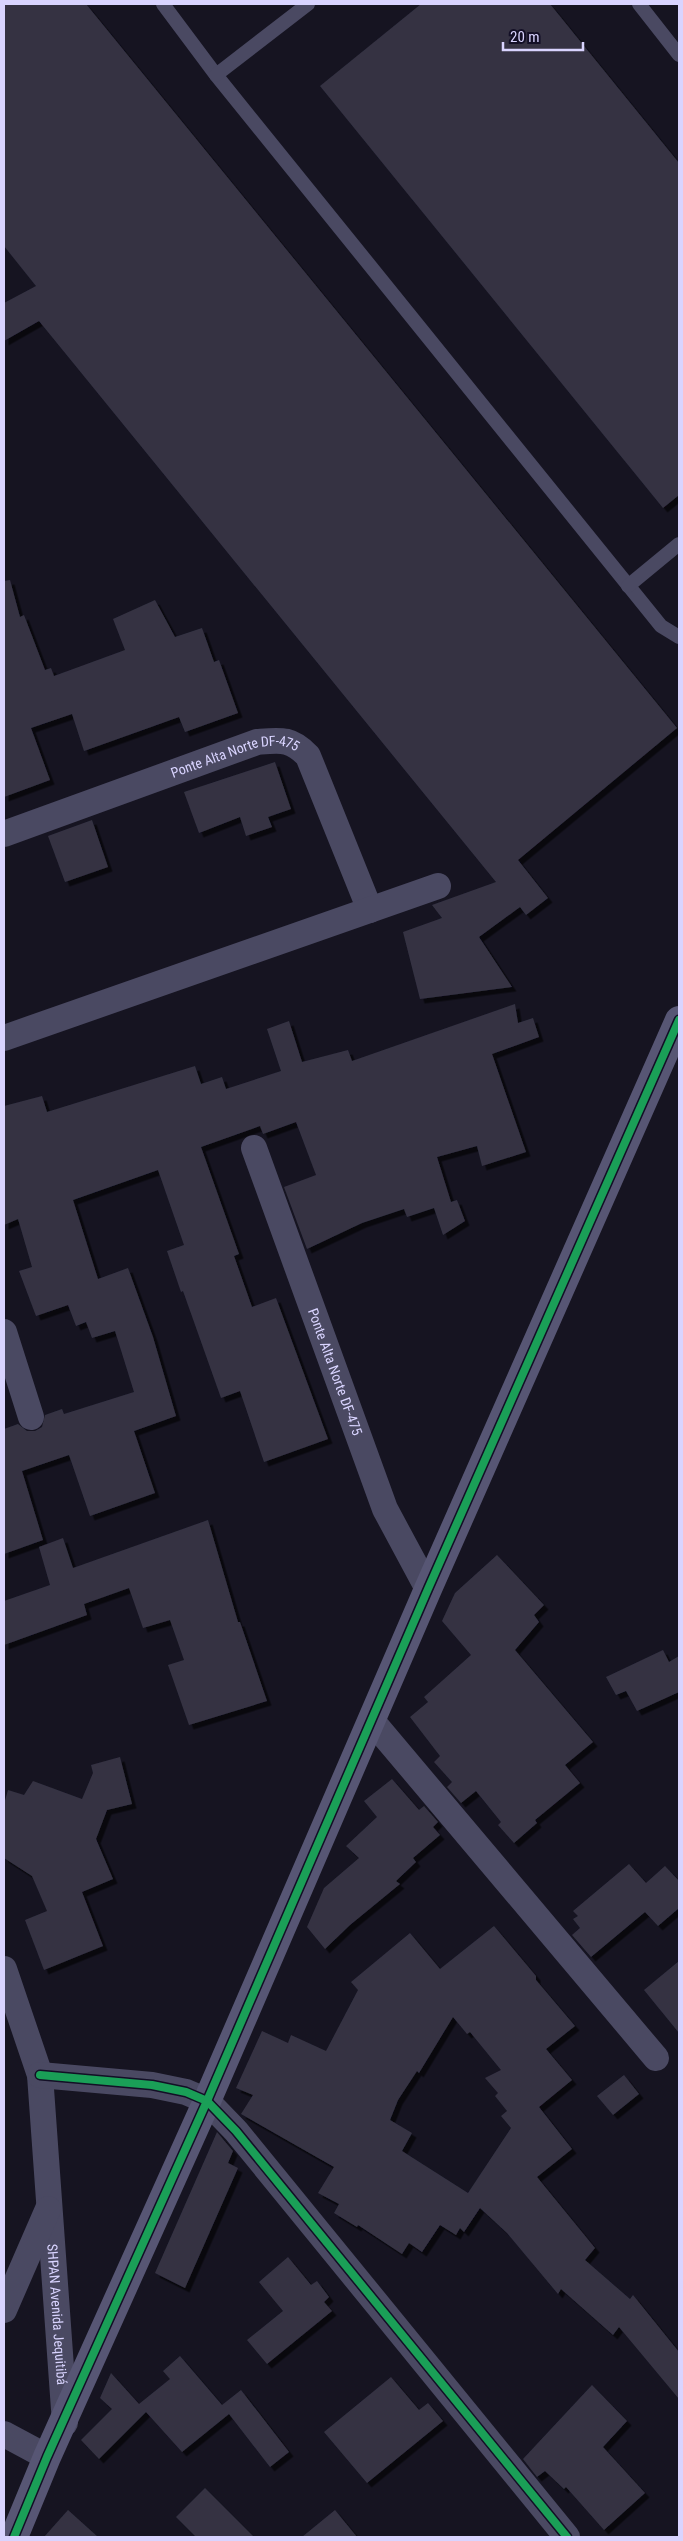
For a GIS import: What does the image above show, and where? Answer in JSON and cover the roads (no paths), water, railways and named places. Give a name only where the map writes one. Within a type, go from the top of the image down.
[{"type":"street","name":"Ponte Alta Norte DF-475","points":[[4,834],[258,742],[277,740],[296,744],[308,756],[370,910]]},
{"type":"street","points":[[4,1038],[438,886]]},
{"type":"street","points":[[14,2537],[207,2101],[428,1589],[679,1020]]},
{"type":"street","name":"Ponte Alta Norte DF-475","points":[[254,1148],[385,1509],[428,1589]]},
{"type":"street","points":[[4,1332],[31,1417]]},
{"type":"street","points":[[372,1721],[656,2058]]},
{"type":"street","name":"SHPAN Avenida Jequitibá","points":[[4,1969],[40,2075],[65,2423]]},
{"type":"street","points":[[40,2075],[152,2085],[186,2092],[207,2101],[236,2131],[567,2537]]},
{"type":"street","name":"SHPAN Avenida Jequitibá","points":[[4,2310],[49,2206]]},
{"type":"street","points":[[4,2434],[48,2457]]},
{"type":"lane","points":[[163,4],[216,74],[628,586],[661,626],[679,637]]},
{"type":"lane","points":[[216,74],[308,4]]},
{"type":"lane","points":[[639,4],[679,55]]},
{"type":"lane","points":[[628,586],[679,544]]}]
